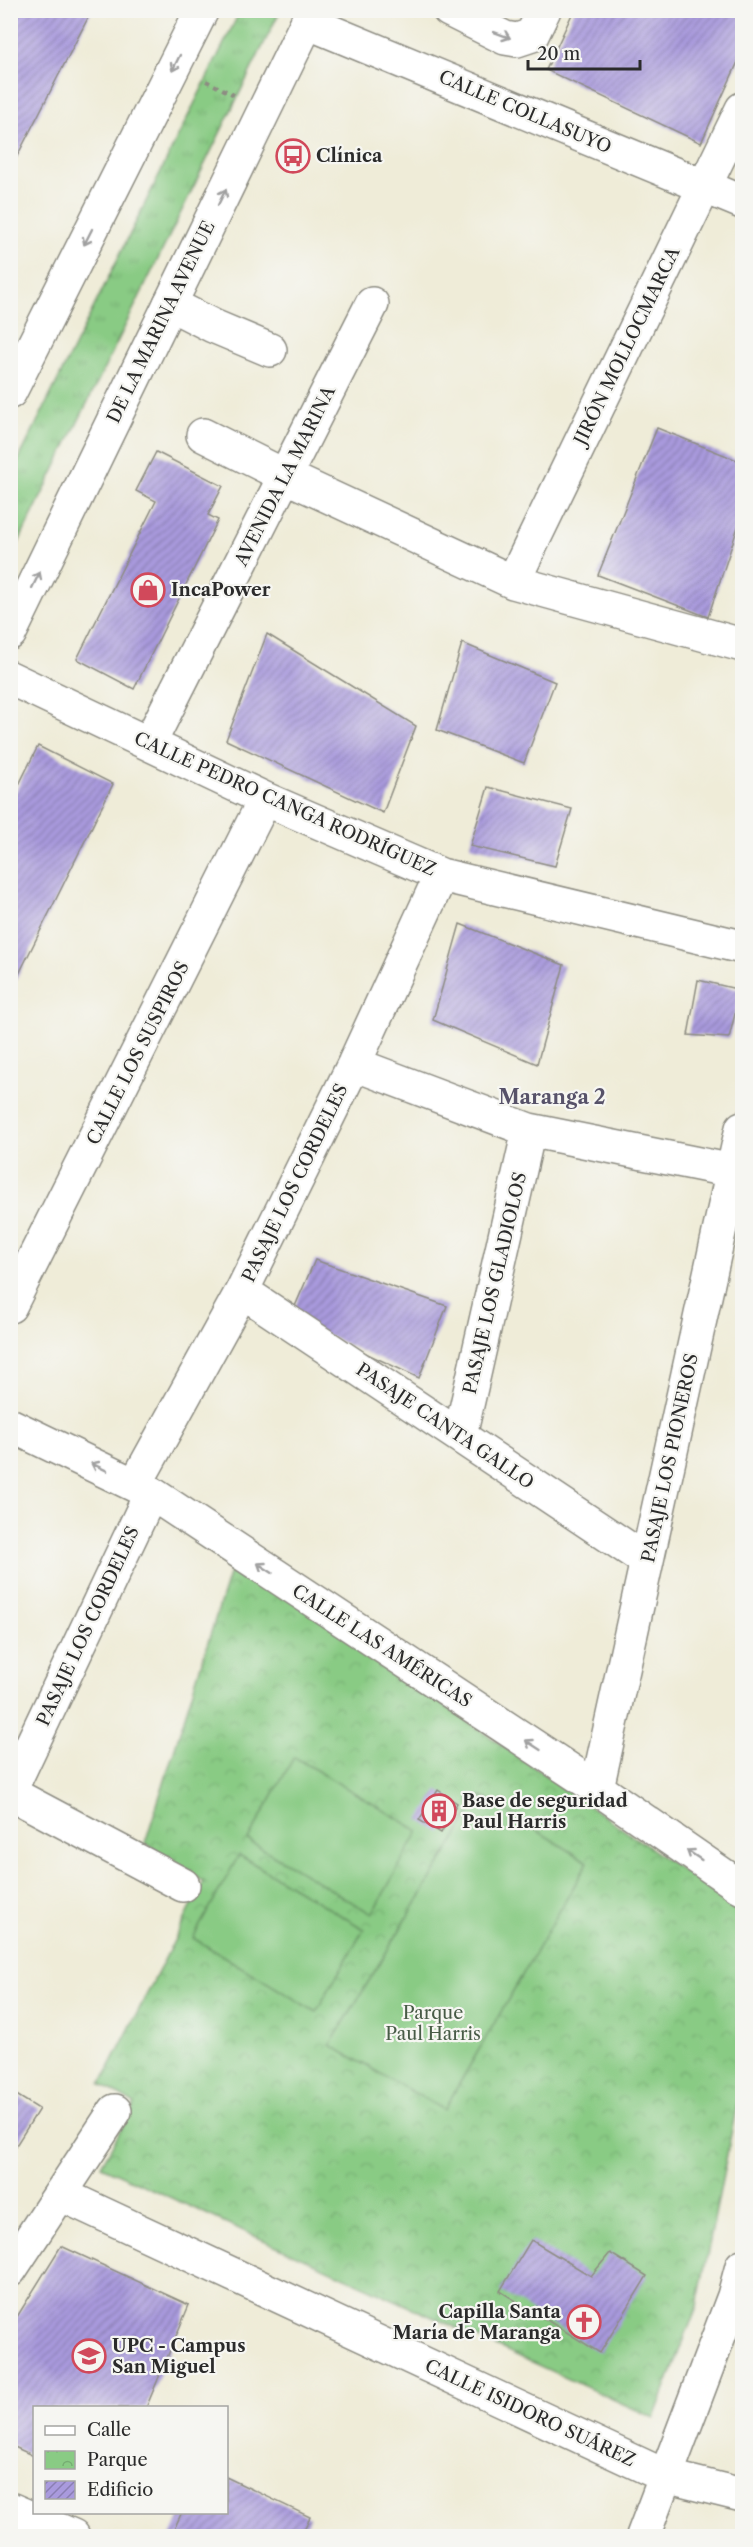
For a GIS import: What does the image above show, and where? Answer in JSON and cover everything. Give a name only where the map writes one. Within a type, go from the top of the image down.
[{"type":"street","points":[[10,392],[202,10]]},
{"type":"street","points":[[449,10],[505,38],[517,40],[532,35],[544,10]]},
{"type":"street","name":"DE LA MARINA AVENUE","points":[[10,633],[310,16]]},
{"type":"street","name":"CALLE COLLASUYO","points":[[310,16],[742,202]]},
{"type":"street","name":"JIRÓN MOLLOCMARCA","points":[[513,582],[742,109]]},
{"type":"street","points":[[170,304],[213,326],[270,350]]},
{"type":"street","name":"AVENIDA LA MARINA","points":[[149,744],[372,304]]},
{"type":"street","points":[[203,435],[285,476],[513,582],[742,645]]},
{"type":"street","name":"CALLE PEDRO CANGA RODRÍGUEZ","points":[[10,678],[265,800],[441,875],[742,947]]},
{"type":"street","name":"CALLE LOS SUSPIROS","points":[[10,1306],[265,800]]},
{"type":"street","name":"PASAJE LOS CORDELES","points":[[10,1792],[143,1489],[354,1064],[441,875]]},
{"type":"street","points":[[354,1064],[529,1130],[733,1171]]},
{"type":"street","name":"PASAJE LOS PIONEROS","points":[[597,1788],[742,1128]]},
{"type":"street","name":"PASAJE LOS GLADIOLOS","points":[[460,1436],[529,1130]]},
{"type":"street","name":"PASAJE CANTA GALLO","points":[[242,1291],[647,1561]]},
{"type":"street","name":"CALLE LAS AMÉRICAS","points":[[10,1425],[143,1489],[597,1788],[742,1888]]},
{"type":"street","points":[[10,1792],[183,1885]]},
{"type":"street","points":[[10,2270],[115,2111]]},
{"type":"street","name":"CALLE ISIDORO SUÁREZ","points":[[60,2194],[665,2476],[742,2495]]},
{"type":"street","points":[[643,2536],[734,2296],[742,2266]]},
{"type":"street","points":[[10,2509],[73,2536]]},
{"type":"path","points":[[175,65],[264,110]]},
{"type":"green space","points":[[240,11],[280,11],[11,558],[11,475]]},
{"type":"green space","name":"Parque Paul Harris","points":[[234,1559],[742,1912],[742,2079],[697,2306],[654,2418],[101,2166],[135,2104],[101,2084],[204,1882],[145,1843]]},
{"type":"green space","points":[[294,1757],[419,1831],[372,1914],[248,1840]]},
{"type":"green space","points":[[481,1796],[588,1862],[444,2110],[330,2045]]},
{"type":"green space","points":[[239,1855],[364,1929],[316,2012],[193,1938]]},
{"type":"building","points":[[10,10],[92,10],[10,170]]},
{"type":"building","points":[[574,10],[742,10],[742,53],[701,143],[546,70]]},
{"type":"building","points":[[657,428],[742,462],[742,515],[708,617],[598,575]]},
{"type":"building","name":"IncaPower","points":[[156,452],[223,486],[208,515],[218,520],[134,689],[77,659],[156,501],[136,491]]},
{"type":"building","points":[[267,634],[416,726],[383,813],[226,740]]},
{"type":"building","points":[[462,643],[555,682],[524,763],[437,730]]},
{"type":"building","points":[[38,746],[113,784],[10,992],[10,803]]},
{"type":"building","points":[[488,787],[572,809],[555,866],[470,846]]},
{"type":"building","points":[[460,924],[564,965],[537,1064],[433,1020]]},
{"type":"building","points":[[698,980],[741,990],[729,1038],[688,1035]]},
{"type":"building","points":[[315,1260],[447,1306],[419,1378],[290,1318]]},
{"type":"building","name":"Base de seguridad Paul Harris","points":[[438,1790],[457,1803],[441,1833],[419,1820]]},
{"type":"building","points":[[10,2091],[39,2109],[10,2155]]},
{"type":"building","name":"Capilla Santa María de Maranga","points":[[531,2240],[591,2276],[610,2253],[647,2276],[600,2353],[500,2291]]},
{"type":"building","name":"UPC - Campus San Miguel","points":[[61,2246],[189,2305],[147,2406],[33,2406],[33,2456],[10,2445],[10,2328]]},
{"type":"building","points":[[228,2478],[310,2517],[301,2536],[171,2536],[181,2514],[228,2514]]},
{"type":"place","name":"Clínica","points":[[293,156]]},
{"type":"place","name":"IncaPower","points":[[148,590]]},
{"type":"place","name":"Base de seguridad Paul Harris","points":[[439,1811]]},
{"type":"place","name":"Capilla Santa María de Maranga","points":[[584,2322]]},
{"type":"place","name":"UPC - Campus San Miguel","points":[[89,2356]]},
{"type":"district","name":"Maranga 2","points":[[552,1097]]}]
